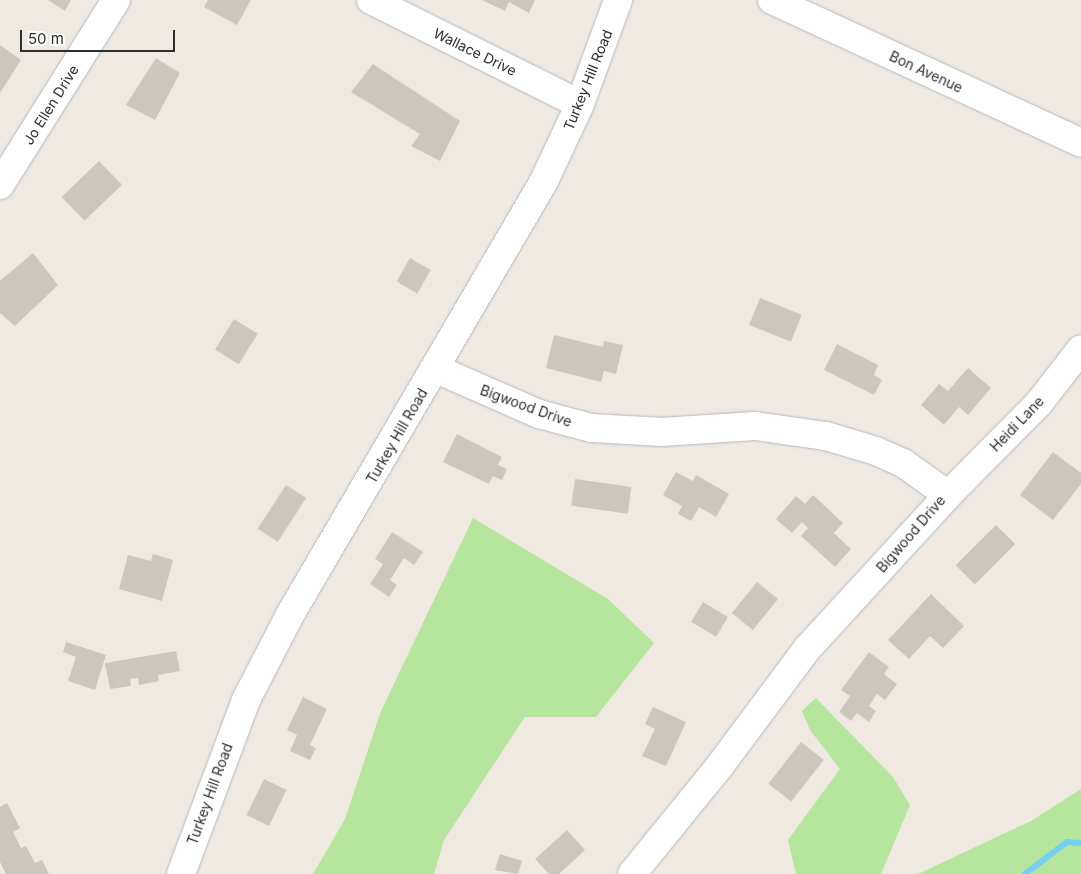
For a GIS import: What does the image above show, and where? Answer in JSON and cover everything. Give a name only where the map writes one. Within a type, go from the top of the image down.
[{"type":"street","name":"Jo Ellen Drive","points":[[0,185],[116,0]]},
{"type":"street","name":"Wallace Drive","points":[[370,0],[580,104]]},
{"type":"street","name":"Turkey Hill Road","points":[[181,874],[246,700],[291,614],[436,369],[544,181],[580,104],[618,0]]},
{"type":"street","name":"Bon Avenue","points":[[772,0],[1081,143]]},
{"type":"street","name":"Heidi Lane","points":[[948,495],[1039,403],[1081,349]]},
{"type":"street","name":"Bigwood Drive","points":[[436,369],[538,414],[591,428],[662,432],[755,426],[826,436],[876,451],[903,463],[948,495],[807,649],[719,767],[632,874]]},
{"type":"green space","points":[[473,518],[608,599],[654,643],[596,717],[525,717],[444,840],[434,874],[313,874],[345,819],[381,711]]},
{"type":"green space","points":[[816,698],[893,777],[910,805],[881,874],[796,874],[788,840],[840,769],[810,730],[802,711]]},
{"type":"green space","points":[[1081,789],[1081,874],[918,874],[1031,821]]},
{"type":"building","points":[[48,0],[71,0],[65,11]]},
{"type":"building","points":[[208,0],[251,0],[237,25],[204,7]]},
{"type":"building","points":[[482,0],[535,0],[529,13],[509,2],[505,11]]},
{"type":"building","points":[[0,45],[21,60],[0,93]]},
{"type":"building","points":[[156,58],[180,73],[155,120],[126,105]]},
{"type":"building","points":[[373,64],[460,121],[440,161],[411,146],[420,134],[351,92]]},
{"type":"building","points":[[99,161],[122,185],[85,221],[62,197]]},
{"type":"building","points":[[33,253],[58,285],[15,326],[0,313],[0,281]]},
{"type":"building","points":[[410,258],[431,270],[417,293],[396,281]]},
{"type":"building","points":[[760,298],[802,315],[791,342],[749,325]]},
{"type":"building","points":[[234,319],[258,334],[239,364],[215,350]]},
{"type":"building","points":[[554,335],[603,347],[604,341],[623,345],[616,374],[604,371],[601,382],[546,368]]},
{"type":"building","points":[[837,344],[878,365],[874,375],[882,380],[874,395],[824,370]]},
{"type":"building","points":[[968,368],[991,388],[968,415],[959,407],[944,425],[921,405],[939,384],[948,391]]},
{"type":"building","points":[[457,434],[502,457],[498,465],[507,469],[502,480],[493,476],[489,484],[443,462]]},
{"type":"building","points":[[1053,452],[1081,473],[1081,484],[1053,520],[1020,495]]},
{"type":"building","points":[[676,472],[693,481],[696,475],[729,494],[716,517],[699,507],[691,521],[678,514],[682,506],[663,495]]},
{"type":"building","points":[[575,479],[631,487],[628,514],[571,506]]},
{"type":"building","points":[[286,485],[306,498],[278,542],[258,529]]},
{"type":"building","points":[[813,495],[843,523],[834,533],[851,549],[835,567],[801,536],[808,528],[802,522],[792,533],[776,519],[796,496],[805,504]]},
{"type":"building","points":[[996,525],[1015,544],[975,584],[956,565]]},
{"type":"building","points":[[392,532],[423,552],[414,565],[404,558],[390,580],[397,585],[389,597],[370,584],[383,564],[375,559]]},
{"type":"building","points":[[153,554],[173,560],[162,601],[119,589],[128,555],[151,561]]},
{"type":"building","points":[[757,582],[778,599],[753,630],[732,613]]},
{"type":"building","points":[[931,594],[964,626],[943,648],[930,636],[909,659],[888,640]]},
{"type":"building","points":[[703,602],[728,617],[716,637],[691,622]]},
{"type":"building","points":[[66,642],[106,655],[95,690],[68,681],[76,657],[63,652]]},
{"type":"building","points":[[176,651],[180,671],[158,675],[159,681],[139,685],[138,678],[130,679],[131,686],[110,689],[105,663]]},
{"type":"building","points":[[869,652],[889,667],[884,674],[897,684],[885,700],[877,694],[869,706],[876,711],[869,722],[857,713],[851,721],[839,712],[850,696],[841,690]]},
{"type":"building","points":[[303,697],[327,709],[310,745],[316,748],[310,760],[290,751],[297,735],[287,730]]},
{"type":"building","points":[[653,707],[686,722],[666,766],[642,756],[655,729],[645,724]]},
{"type":"building","points":[[801,742],[824,760],[791,802],[768,784]]},
{"type":"building","points":[[264,779],[286,790],[269,826],[246,815]]},
{"type":"building","points":[[7,803],[20,828],[13,832],[21,848],[26,846],[35,863],[42,860],[49,874],[6,874],[0,862],[0,807]]},
{"type":"building","points":[[567,830],[585,850],[559,874],[549,874],[535,859]]},
{"type":"building","points":[[500,854],[522,861],[518,874],[495,870]]},
{"type":"waterway","points":[[1025,874],[1067,842],[1081,843]]}]
